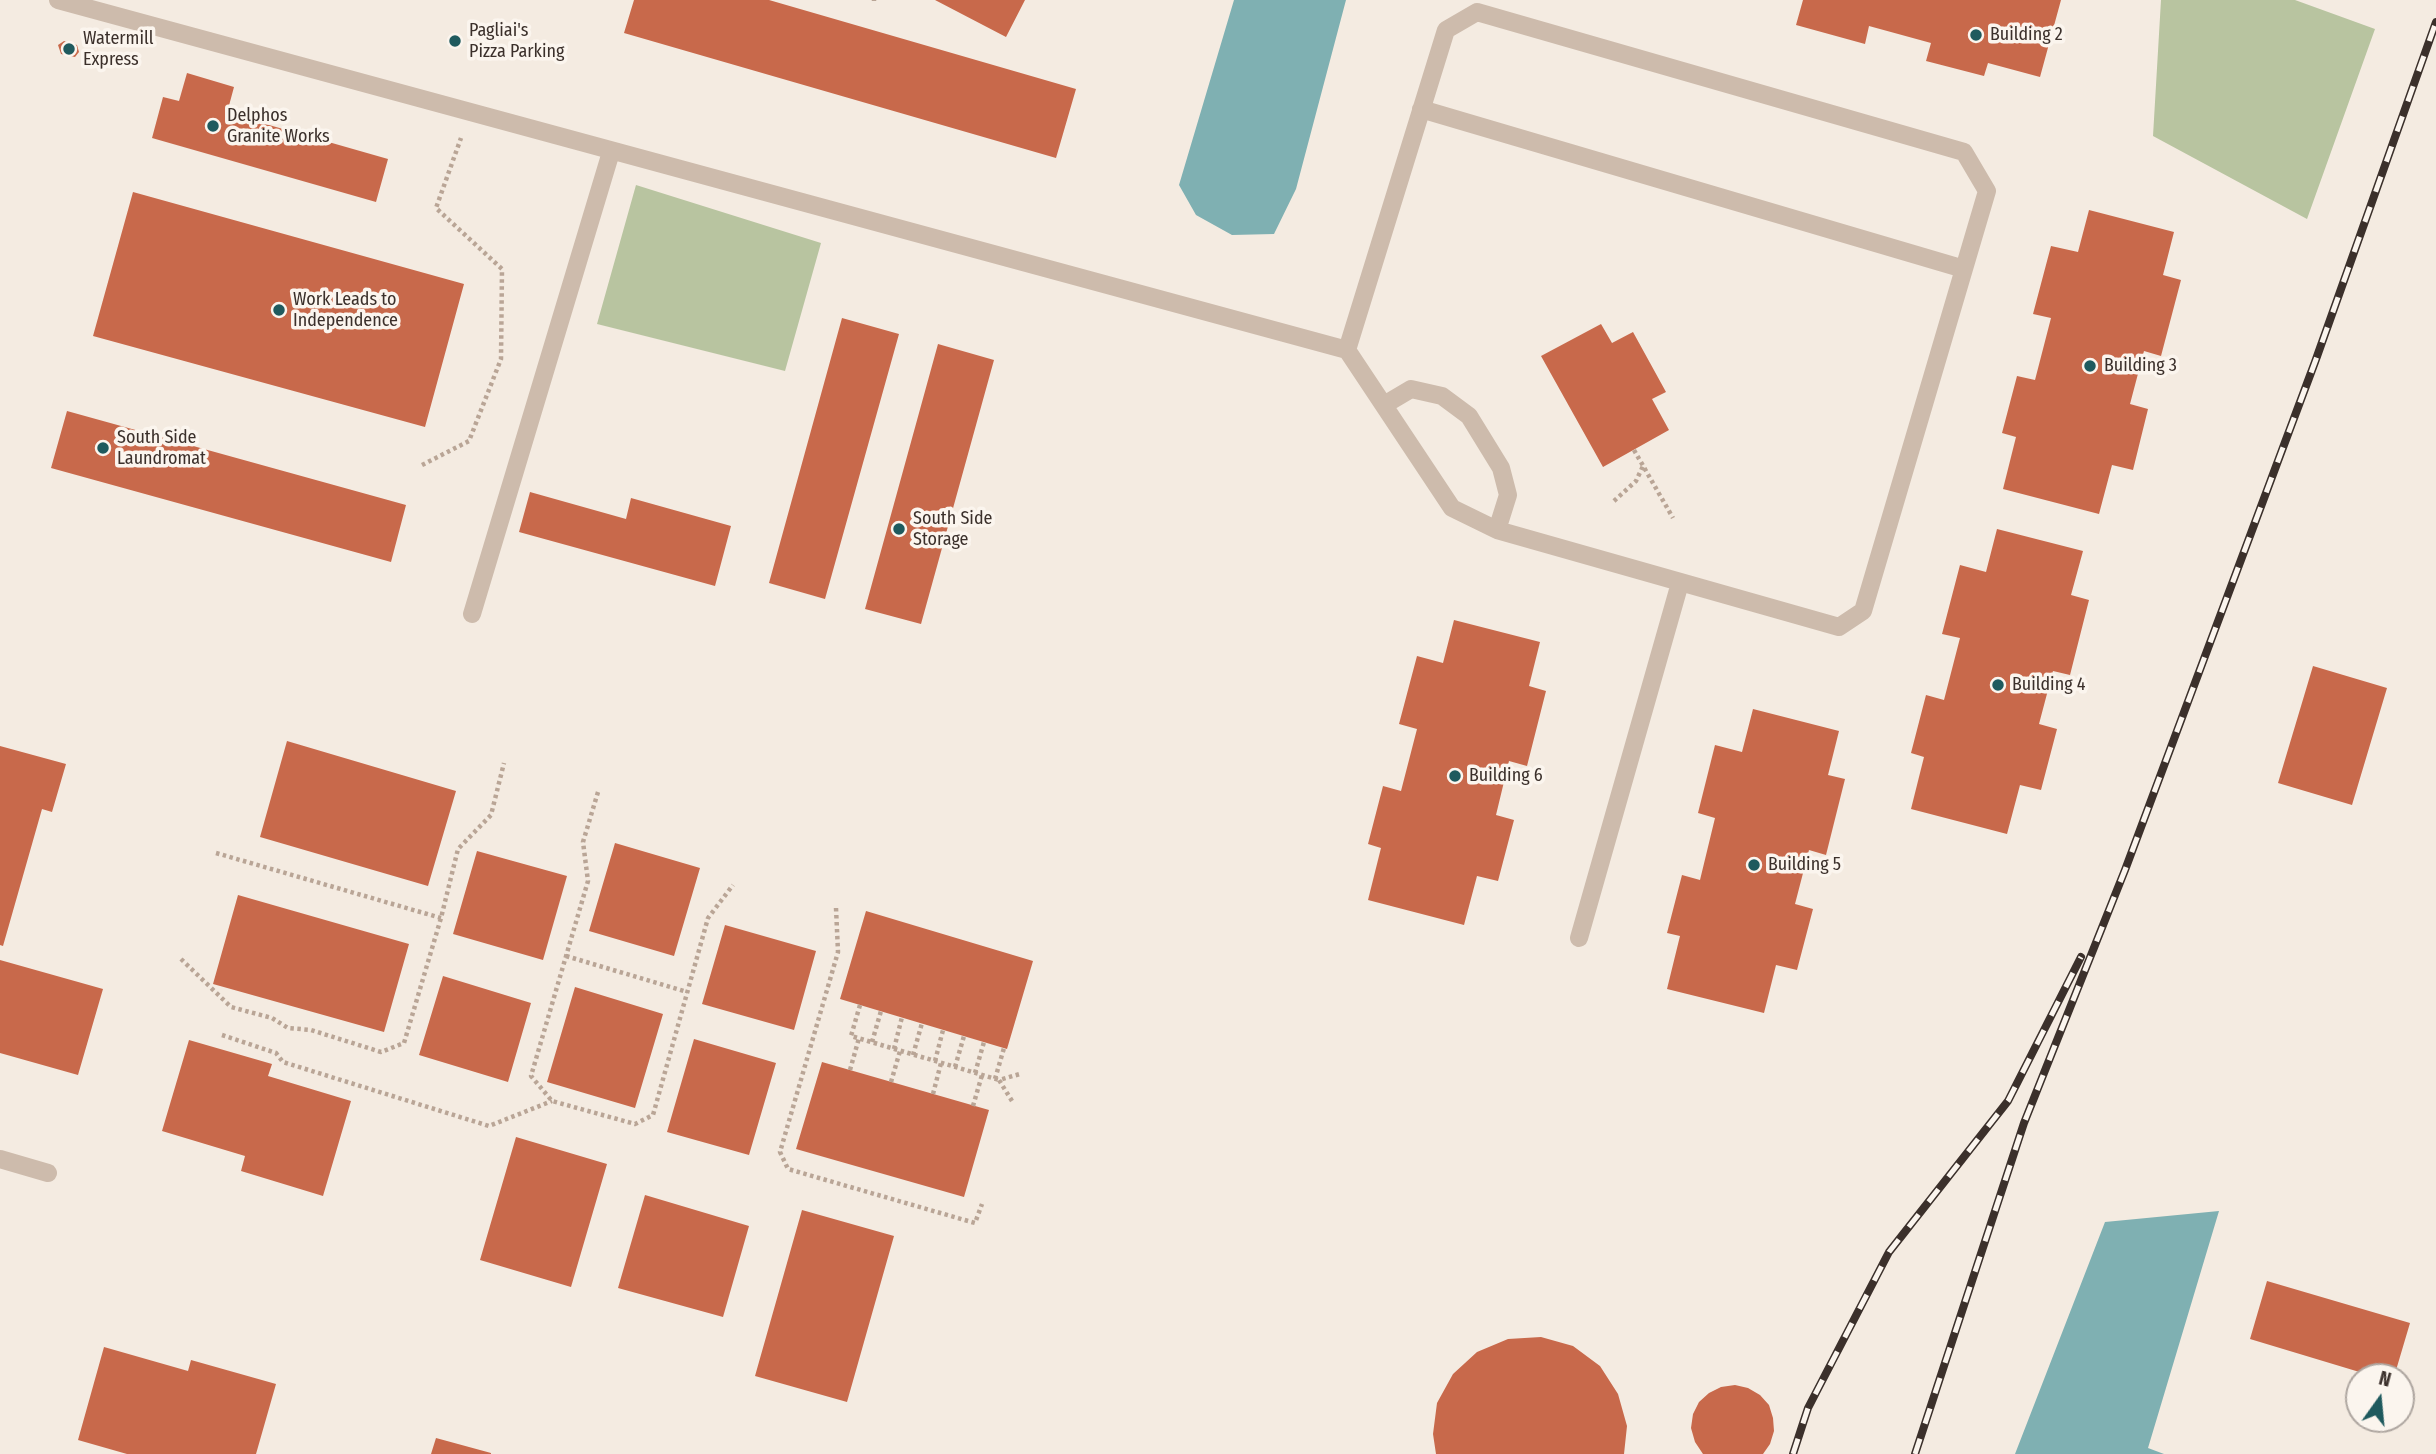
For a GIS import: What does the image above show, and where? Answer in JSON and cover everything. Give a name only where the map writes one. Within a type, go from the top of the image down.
[{"type":"street","points":[[58,0],[1347,350],[1452,508],[1497,530],[1839,627],[1863,611],[1987,191],[1964,152],[1476,12],[1446,30],[1347,350]]},
{"type":"street","points":[[1421,109],[1964,269]]},
{"type":"street","points":[[472,614],[611,152]]},
{"type":"street","points":[[1384,405],[1411,389],[1442,396],[1469,416],[1501,468],[1508,495],[1497,530]]},
{"type":"street","points":[[1579,938],[1680,583]]},
{"type":"street","points":[[0,1159],[48,1173]]},
{"type":"path","points":[[422,465],[469,441],[501,359],[502,268],[436,208],[470,112]]},
{"type":"path","points":[[1634,450],[1674,518]]},
{"type":"path","points":[[1614,500],[1636,481],[1643,466]]},
{"type":"path","points":[[181,959],[231,1007],[272,1018],[288,1028],[311,1030],[381,1052],[404,1043],[441,918],[458,849],[491,815],[504,764]]},
{"type":"path","points":[[598,792],[583,842],[588,881],[531,1076],[552,1101],[635,1124],[653,1115],[708,918],[733,886]]},
{"type":"path","points":[[216,853],[441,918]]},
{"type":"path","points":[[836,908],[838,952],[780,1152],[788,1169],[975,1223],[982,1205]]},
{"type":"path","points":[[566,956],[687,992]]},
{"type":"path","points":[[860,1005],[851,1036],[997,1079],[1020,1074]]},
{"type":"path","points":[[872,1042],[881,1011]]},
{"type":"path","points":[[891,1082],[902,1017]]},
{"type":"path","points":[[913,1055],[922,1023]]},
{"type":"path","points":[[935,1061],[943,1030]]},
{"type":"path","points":[[222,1035],[276,1052],[283,1062],[489,1126],[552,1101]]},
{"type":"path","points":[[955,1067],[964,1036]]},
{"type":"path","points":[[850,1070],[859,1038]]},
{"type":"path","points":[[975,1073],[984,1042]]},
{"type":"path","points":[[1004,1048],[997,1079],[1012,1101]]},
{"type":"path","points":[[933,1094],[942,1063]]},
{"type":"path","points":[[973,1106],[982,1075]]},
{"type":"green space","points":[[2161,0],[2295,0],[2375,29],[2307,219],[2153,136]]},
{"type":"green space","points":[[636,185],[821,243],[785,371],[597,324]]},
{"type":"water","points":[[1234,0],[1346,0],[1296,189],[1274,234],[1232,235],[1196,215],[1179,185]]},
{"type":"water","points":[[2219,1211],[2148,1448],[2164,1454],[2015,1454],[2105,1222]]},
{"type":"building","points":[[634,0],[769,0],[1076,89],[1056,158],[624,33]]},
{"type":"building","points":[[935,0],[1025,0],[1006,37]]},
{"type":"building","name":"Building 2","points":[[1803,0],[2061,0],[2040,77],[1988,63],[1984,76],[1926,61],[1931,43],[1869,26],[1865,44],[1796,25]]},
{"type":"building","name":"Watermill Express","points":[[64,41],[77,45],[79,52],[75,57],[61,54],[58,45]]},
{"type":"building","name":"Delphos Granite Works","points":[[187,73],[234,87],[227,113],[388,159],[376,202],[152,138],[163,97],[179,101]]},
{"type":"building","name":"Work Leads to Independence","points":[[133,192],[464,284],[425,427],[93,336]]},
{"type":"building","name":"Building 3","points":[[2089,210],[2174,232],[2163,275],[2181,280],[2161,356],[2144,351],[2130,404],[2148,409],[2133,470],[2112,465],[2099,514],[2003,489],[2016,437],[2002,433],[2017,376],[2035,380],[2051,318],[2033,314],[2051,246],[2078,252]]},
{"type":"building","points":[[842,318],[899,334],[825,599],[769,583]]},
{"type":"building","points":[[1601,324],[1612,343],[1633,332],[1666,392],[1652,399],[1669,430],[1603,467],[1541,356]]},
{"type":"building","points":[[938,344],[994,360],[921,624],[865,609]]},
{"type":"building","points":[[67,411],[406,505],[391,562],[51,468]]},
{"type":"building","points":[[530,492],[626,519],[631,498],[731,526],[715,586],[519,532]]},
{"type":"building","name":"Building 4","points":[[1997,529],[2083,551],[2071,595],[2089,600],[2070,675],[2053,671],[2039,724],[2057,729],[2041,790],[2020,785],[2007,834],[1911,809],[1924,757],[1911,753],[1926,695],[1944,700],[1960,638],[1942,634],[1960,565],[1986,572]]},
{"type":"building","name":"Building 6","points":[[1454,620],[1540,642],[1529,686],[1546,691],[1527,766],[1509,761],[1496,815],[1514,820],[1498,881],[1477,876],[1464,925],[1368,900],[1381,848],[1368,844],[1383,786],[1401,791],[1417,729],[1399,724],[1417,656],[1443,663]]},
{"type":"building","points":[[2313,666],[2387,688],[2352,805],[2278,783]]},
{"type":"building","name":"Building 5","points":[[1753,709],[1839,731],[1828,775],[1845,779],[1826,855],[1809,850],[1795,904],[1813,909],[1797,970],[1776,965],[1764,1013],[1667,989],[1680,936],[1667,933],[1682,875],[1700,880],[1715,818],[1698,813],[1715,745],[1742,752]]},
{"type":"building","points":[[287,741],[456,791],[428,886],[260,837]]},
{"type":"building","points":[[0,746],[66,764],[52,812],[42,809],[3,946],[0,945]]},
{"type":"building","points":[[615,843],[700,868],[674,956],[589,931]]},
{"type":"building","points":[[477,851],[567,876],[543,960],[453,934]]},
{"type":"building","points":[[238,895],[409,944],[384,1032],[213,984]]},
{"type":"building","points":[[866,911],[1033,961],[1007,1049],[840,999]]},
{"type":"building","points":[[725,925],[816,951],[794,1030],[702,1004]]},
{"type":"building","points":[[0,960],[103,989],[78,1075],[0,1053]]},
{"type":"building","points":[[443,976],[531,1003],[508,1082],[419,1055]]},
{"type":"building","points":[[575,987],[663,1014],[635,1108],[547,1082]]},
{"type":"building","points":[[694,1039],[776,1063],[749,1155],[667,1132]]},
{"type":"building","points":[[189,1040],[272,1064],[268,1076],[351,1101],[323,1196],[241,1171],[245,1156],[162,1131]]},
{"type":"building","points":[[822,1062],[989,1110],[964,1197],[796,1149]]},
{"type":"building","points":[[516,1137],[607,1164],[571,1287],[480,1260]]},
{"type":"building","points":[[645,1195],[749,1226],[723,1317],[618,1288]]},
{"type":"building","points":[[802,1210],[894,1236],[847,1402],[755,1376]]},
{"type":"building","points":[[2267,1281],[2410,1323],[2398,1363],[2345,1363],[2345,1368],[2250,1339]]},
{"type":"building","points":[[1541,1337],[1573,1346],[1600,1366],[1618,1394],[1627,1426],[1624,1454],[1436,1454],[1433,1434],[1437,1403],[1453,1374],[1477,1352],[1508,1339]]},
{"type":"building","points":[[104,1347],[188,1371],[191,1360],[276,1384],[256,1454],[127,1454],[78,1440]]},
{"type":"building","points":[[1735,1385],[1760,1395],[1769,1405],[1774,1431],[1770,1444],[1763,1454],[1703,1454],[1695,1442],[1691,1428],[1693,1414],[1699,1402],[1709,1393],[1721,1387]]},
{"type":"building","points":[[436,1438],[491,1453],[491,1454],[431,1454]]},
{"type":"railway","points":[[1915,1454],[2024,1123],[2125,870],[2315,362],[2436,22]]},
{"type":"railway","points":[[1793,1454],[1808,1408],[1889,1252],[2008,1101],[2081,957]]},
{"type":"place","name":"Building 2","points":[[1976,35]]},
{"type":"place","name":"Pagliai's Pizza Parking","points":[[455,41]]},
{"type":"place","name":"Watermill Express","points":[[69,49]]},
{"type":"place","name":"Delphos Granite Works","points":[[213,126]]},
{"type":"place","name":"Work Leads to Independence","points":[[279,310]]},
{"type":"place","name":"Building 3","points":[[2090,366]]},
{"type":"place","name":"South Side Laundromat","points":[[103,448]]},
{"type":"place","name":"South Side Storage","points":[[899,529]]},
{"type":"place","name":"Building 4","points":[[1998,685]]},
{"type":"place","name":"Building 6","points":[[1455,776]]},
{"type":"place","name":"Building 5","points":[[1754,865]]}]
